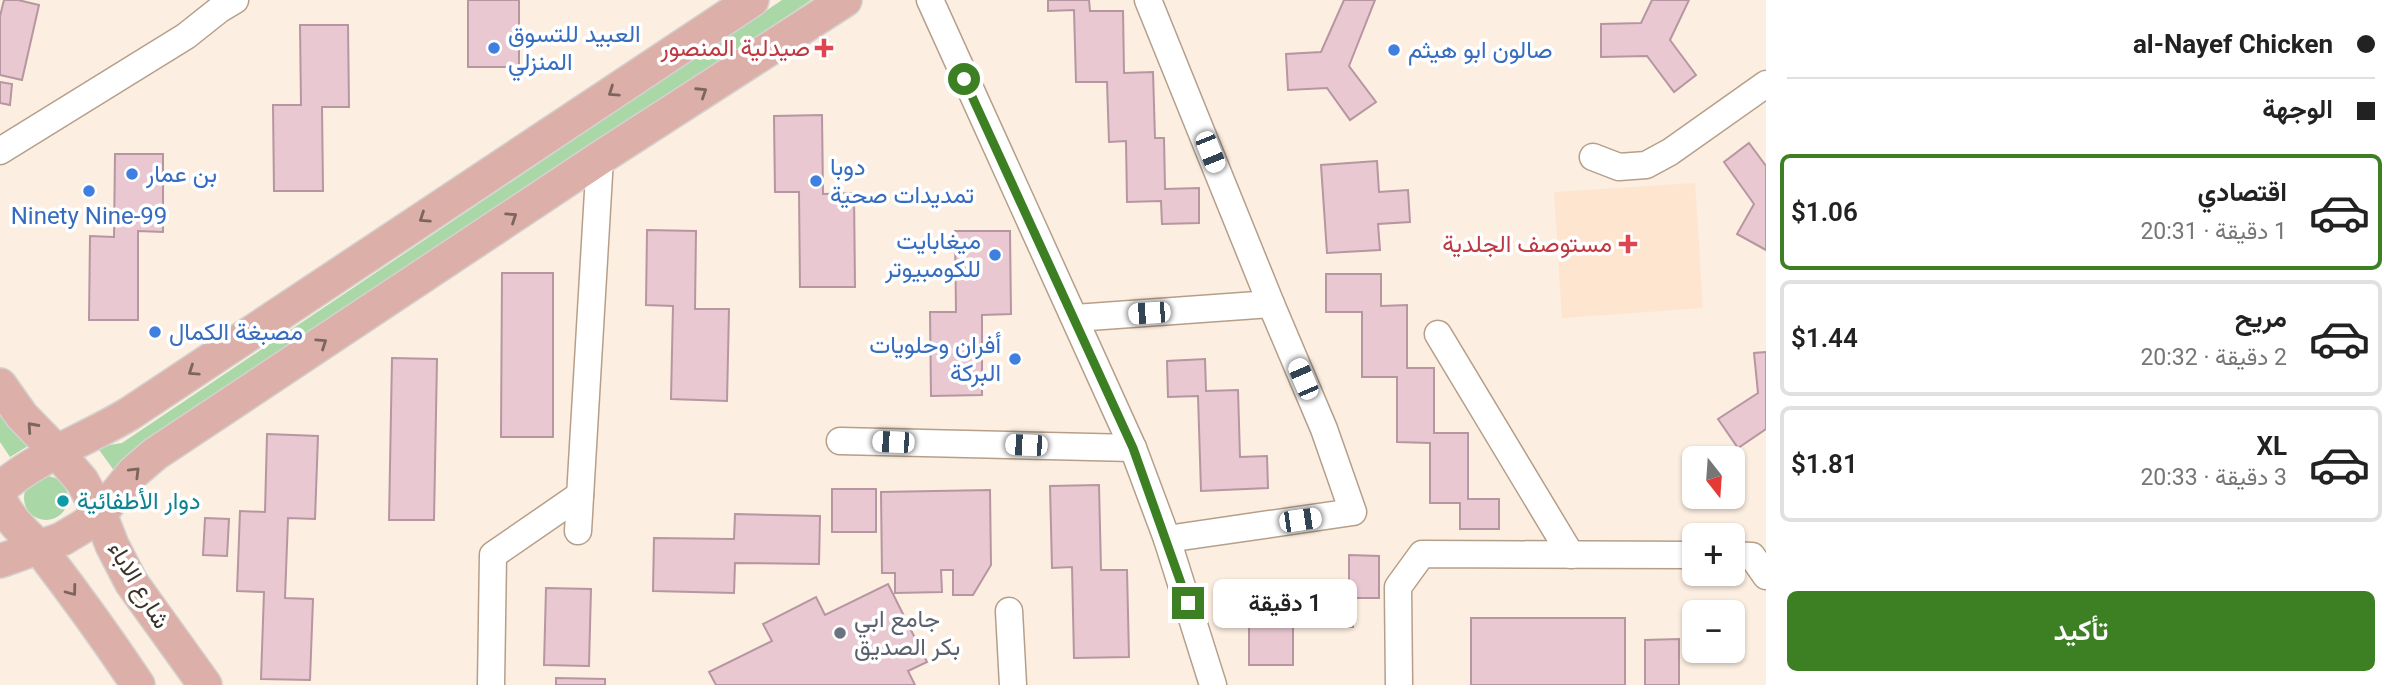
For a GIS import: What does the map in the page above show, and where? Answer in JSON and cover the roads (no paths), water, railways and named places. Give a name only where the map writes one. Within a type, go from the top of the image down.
[{"type":"main road","points":[[0,489],[15,475],[36,462],[129,414],[752,0]]},
{"type":"main road","points":[[0,561],[72,533],[100,514],[134,472],[155,454],[600,158],[845,0]]},
{"type":"main road","name":"شارع الاباء","points":[[0,385],[22,416],[82,481],[131,582],[205,685]]},
{"type":"main road","points":[[0,500],[14,524],[39,548],[93,619],[138,685]]},
{"type":"street","points":[[0,151],[186,36],[235,0]]},
{"type":"street","points":[[1148,0],[1324,429],[1353,512],[1167,539]]},
{"type":"street","points":[[928,2],[1133,448],[1167,539],[1213,685]]},
{"type":"street","points":[[1593,157],[1619,167],[1646,165],[1670,152],[1766,83]]},
{"type":"street","points":[[578,531],[600,158]]},
{"type":"street","points":[[1075,318],[1271,304]]},
{"type":"street","points":[[1438,334],[1571,555]]},
{"type":"street","points":[[840,441],[1133,448]]},
{"type":"street","points":[[491,685],[493,555],[580,495]]},
{"type":"street","points":[[1399,685],[1398,587],[1422,554],[1682,555]]},
{"type":"street","points":[[1745,555],[1752,555],[1766,576]]},
{"type":"street","points":[[1009,611],[1013,685]]},
{"type":"place","name":"العبيد للتسوق المنزلي","points":[[494,48]]},
{"type":"place","name":"صيدلية المنصور","points":[[824,48]]},
{"type":"place","name":"صالون ابو هيثم","points":[[1394,50]]},
{"type":"place","name":"بن عمار","points":[[132,174]]},
{"type":"place","name":"دوبا تمديدات صحية","points":[[816,181]]},
{"type":"place","name":"Ninety Nine-99","points":[[89,191]]},
{"type":"place","name":"مستوصف الجلدية","points":[[1628,244]]},
{"type":"place","name":"ميغابايت للكومبيوتر","points":[[995,255]]},
{"type":"place","name":"مصبغة الكمال","points":[[155,332]]},
{"type":"place","name":"أفران وحلويات البركة","points":[[1015,359]]},
{"type":"place","name":"دوار الأطفائية","points":[[63,501]]},
{"type":"place","name":"جامع ابي بكر الصديق","points":[[840,633]]}]
